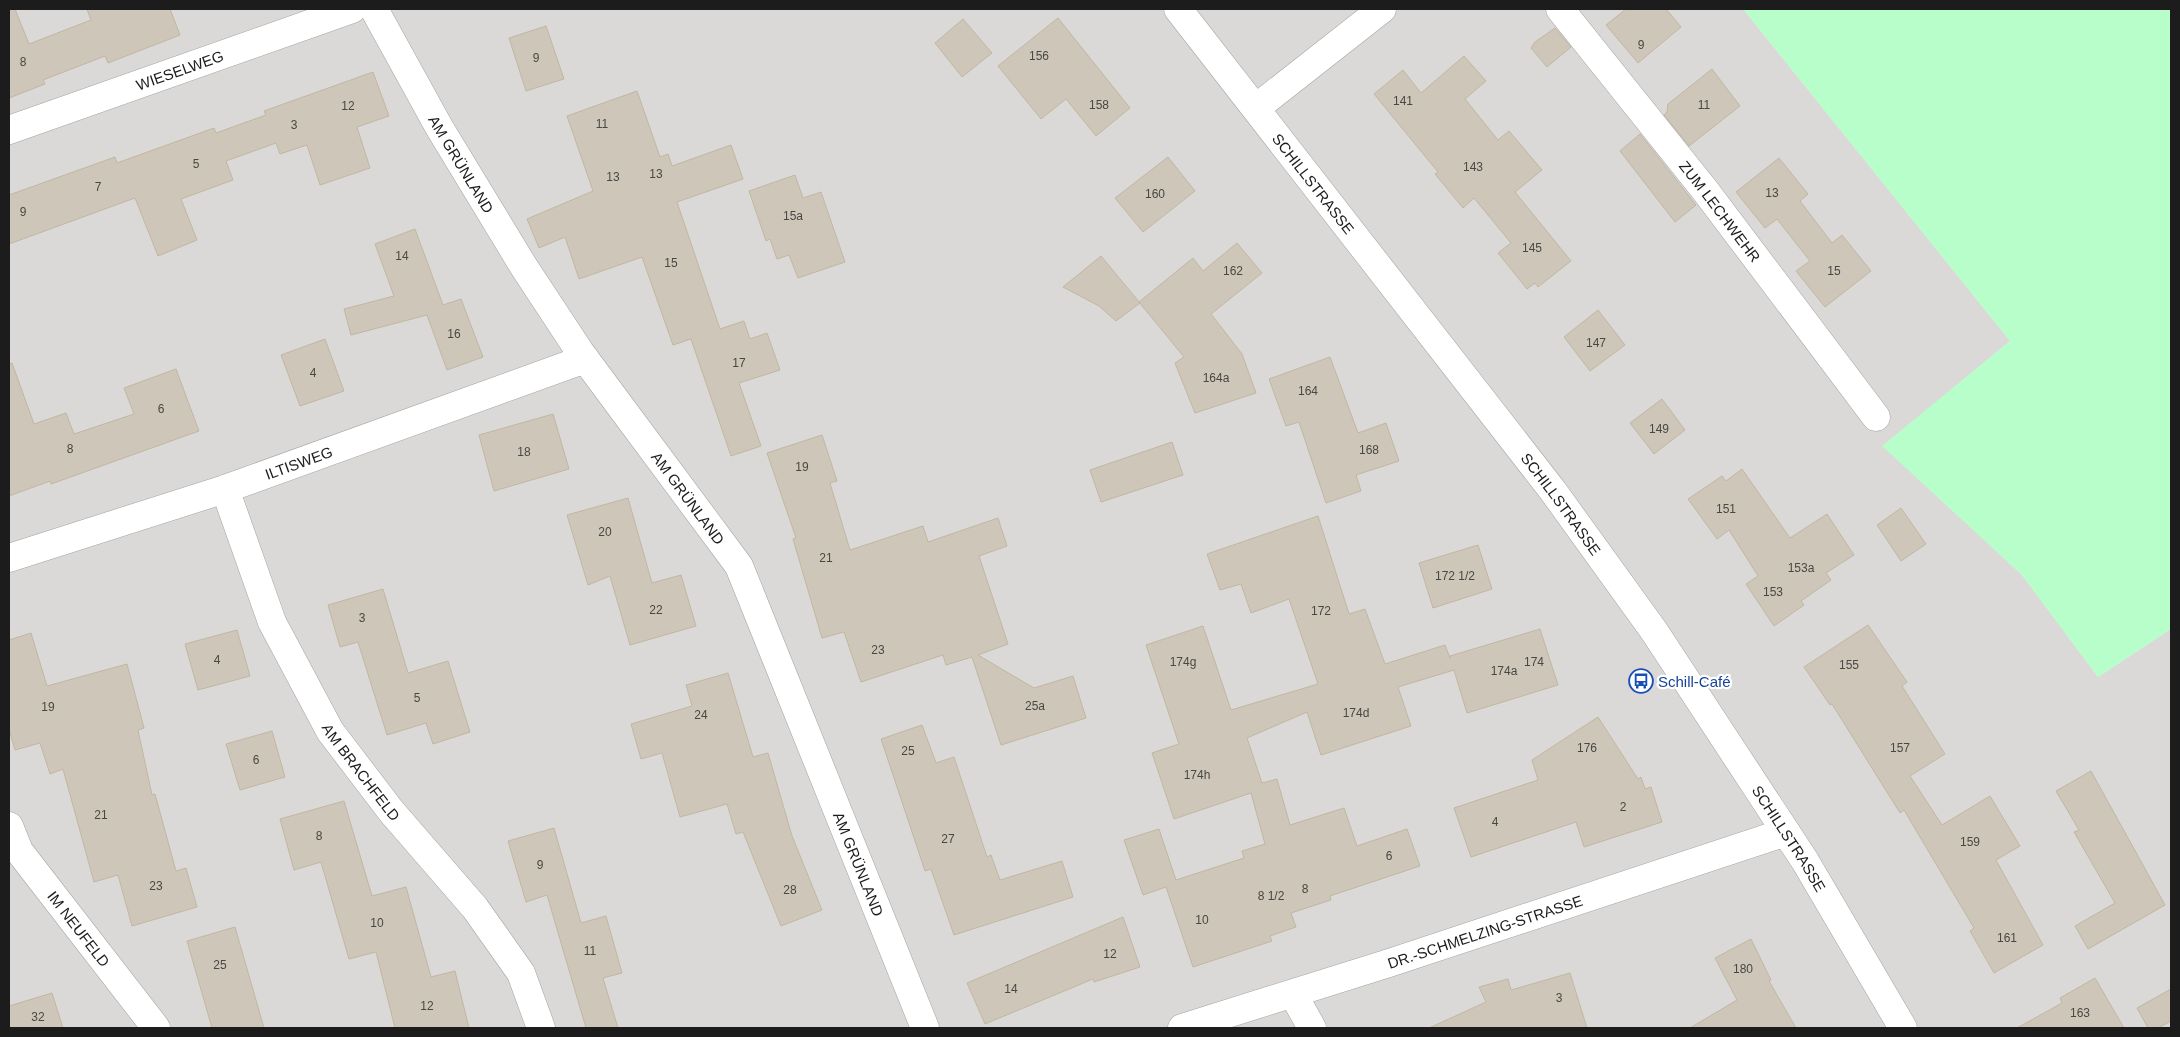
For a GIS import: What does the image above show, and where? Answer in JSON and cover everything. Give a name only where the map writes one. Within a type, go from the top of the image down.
[{"type":"street","name":"WIESELWEG","points":[[9,130],[352,9]]},
{"type":"street","name":"AM GRÜNLAND","points":[[374,9],[439,127],[524,267],[585,359],[739,566],[925,1028]]},
{"type":"street","name":"SCHILLSTRASSE","points":[[1178,9],[1553,491],[1654,631],[1786,832],[1858,949],[1903,1028]]},
{"type":"street","points":[[1256,108],[1382,9]]},
{"type":"street","name":"ZUM LECHWEHR","points":[[1560,9],[1704,189],[1876,417]]},
{"type":"street","name":"ILTISWEG","points":[[9,558],[225,489],[585,359]]},
{"type":"street","name":"AM BRACHFELD","points":[[225,489],[272,622],[330,731],[391,811],[475,908],[521,973],[541,1028]]},
{"type":"street","name":"IM NEUFELD","points":[[9,826],[19,851],[156,1028]]},
{"type":"street","name":"DR.-SCHMELZING-STRASSE","points":[[1182,1028],[1293,994],[1786,832]]},
{"type":"street","points":[[1293,994],[1312,1028]]},
{"type":"shaded area","points":[[9,9],[1743,9],[2010,341],[1883,446],[2022,575],[2098,677],[2171,629],[2171,1028],[9,1028]]},
{"type":"green space","points":[[1743,9],[2171,9],[2171,629],[2098,677],[2022,575],[1882,446],[2010,341]]},
{"type":"building","points":[[9,9],[15,9],[29,44],[91,20],[87,9],[170,9],[180,35],[108,63],[105,56],[43,80],[45,84],[9,98]]},
{"type":"building","points":[[1626,9],[1666,9],[1681,27],[1638,63],[1606,25]]},
{"type":"building","points":[[1058,18],[1130,108],[1096,136],[1066,99],[1041,119],[998,66]]},
{"type":"building","points":[[963,19],[992,53],[962,77],[935,43]]},
{"type":"building","points":[[546,26],[564,79],[526,91],[509,38]]},
{"type":"building","points":[[1555,28],[1571,47],[1547,67],[1531,48],[1535,42]]},
{"type":"building","points":[[1464,56],[1486,81],[1465,99],[1498,140],[1509,131],[1542,170],[1515,192],[1571,261],[1538,287],[1535,283],[1527,289],[1498,253],[1511,243],[1474,198],[1463,208],[1435,174],[1438,172],[1374,94],[1403,70],[1421,93]]},
{"type":"building","points":[[1712,69],[1740,106],[1689,146],[1664,115],[1667,112],[1668,104]]},
{"type":"building","points":[[373,72],[389,116],[357,127],[370,168],[320,185],[307,145],[280,154],[276,143],[226,161],[233,180],[181,199],[197,240],[158,256],[135,198],[9,244],[9,195],[115,157],[117,163],[214,128],[216,133],[266,115],[264,111]]},
{"type":"building","points":[[637,91],[660,157],[668,154],[672,166],[731,145],[743,179],[677,202],[720,329],[744,321],[750,339],[767,333],[780,370],[739,383],[761,446],[731,456],[691,339],[673,345],[642,257],[579,279],[565,237],[539,248],[527,219],[593,191],[567,116]]},
{"type":"building","points":[[1640,134],[1696,205],[1675,222],[1620,151]]},
{"type":"building","points":[[1168,157],[1195,191],[1143,232],[1115,198]]},
{"type":"building","points":[[1779,158],[1808,194],[1800,201],[1832,243],[1842,235],[1871,271],[1825,307],[1796,271],[1810,261],[1777,219],[1765,228],[1736,192]]},
{"type":"building","points":[[795,175],[803,198],[821,192],[845,262],[798,278],[789,255],[777,259],[770,239],[766,241],[749,191]]},
{"type":"building","points":[[415,229],[443,305],[461,299],[483,357],[447,370],[427,315],[351,335],[344,309],[394,296],[375,244]]},
{"type":"building","points":[[1237,243],[1262,273],[1211,314],[1242,354],[1256,393],[1195,413],[1175,363],[1184,357],[1139,302],[1193,258],[1203,271]]},
{"type":"building","points":[[1101,256],[1140,303],[1116,321],[1099,306],[1063,287]]},
{"type":"building","points":[[1598,310],[1625,345],[1590,371],[1564,337]]},
{"type":"building","points":[[325,339],[344,391],[300,406],[281,355]]},
{"type":"building","points":[[1330,357],[1358,433],[1386,423],[1399,461],[1356,475],[1361,491],[1326,503],[1299,422],[1286,426],[1269,379]]},
{"type":"building","points":[[12,363],[34,424],[66,413],[74,434],[134,414],[124,388],[176,369],[199,431],[51,484],[50,481],[9,496],[9,364]]},
{"type":"building","points":[[1662,399],[1685,430],[1654,454],[1630,423]]},
{"type":"building","points":[[553,414],[569,469],[494,491],[479,435]]},
{"type":"building","points":[[822,435],[837,481],[830,483],[850,550],[923,526],[928,542],[998,518],[1007,546],[979,556],[1008,644],[978,655],[1034,688],[1073,676],[1086,718],[1001,745],[972,657],[946,665],[943,655],[861,682],[844,632],[822,638],[793,539],[796,538],[767,453]]},
{"type":"building","points":[[1172,442],[1183,475],[1101,502],[1090,470]]},
{"type":"building","points":[[1742,469],[1790,538],[1827,514],[1854,555],[1826,573],[1831,580],[1801,601],[1804,605],[1774,626],[1746,584],[1758,576],[1729,530],[1717,539],[1688,499],[1722,476],[1726,481]]},
{"type":"building","points":[[628,498],[652,583],[681,575],[696,626],[630,645],[610,576],[588,585],[567,515]]},
{"type":"building","points":[[1901,508],[1926,544],[1901,561],[1877,525]]},
{"type":"building","points":[[1318,516],[1349,614],[1365,609],[1385,664],[1445,645],[1450,658],[1450,656],[1540,629],[1558,685],[1467,713],[1454,670],[1398,687],[1411,726],[1321,755],[1307,712],[1247,738],[1262,783],[1277,779],[1290,825],[1344,808],[1357,846],[1407,829],[1420,866],[1330,896],[1331,900],[1291,913],[1296,927],[1270,936],[1272,941],[1193,967],[1166,887],[1143,895],[1124,840],[1159,829],[1176,880],[1244,858],[1242,851],[1265,844],[1251,793],[1174,819],[1152,753],[1179,744],[1146,645],[1203,626],[1231,710],[1318,684],[1289,599],[1251,613],[1241,584],[1220,590],[1207,554]]},
{"type":"building","points":[[1478,545],[1492,589],[1433,608],[1419,563]]},
{"type":"building","points":[[383,589],[408,673],[448,661],[470,732],[433,744],[426,723],[387,735],[358,642],[340,647],[328,605]]},
{"type":"building","points":[[1868,625],[1907,682],[1902,686],[1945,754],[1910,776],[1942,825],[1990,796],[2020,846],[1996,860],[2043,945],[1994,973],[1970,931],[1974,928],[1904,810],[1900,813],[1832,704],[1830,705],[1804,667]]},
{"type":"building","points":[[237,630],[250,676],[198,690],[185,644]]},
{"type":"building","points":[[31,633],[47,686],[127,664],[144,728],[138,730],[152,795],[155,794],[176,871],[186,868],[197,907],[132,926],[118,875],[94,882],[63,769],[50,774],[40,743],[15,750],[9,729],[9,640]]},
{"type":"building","points":[[728,673],[753,757],[768,753],[792,836],[822,910],[781,926],[743,832],[736,834],[727,804],[680,817],[662,753],[641,759],[631,724],[692,706],[686,685]]},
{"type":"building","points":[[1598,717],[1638,779],[1641,777],[1645,789],[1651,787],[1662,822],[1584,847],[1576,822],[1471,857],[1454,808],[1538,780],[1532,760]]},
{"type":"building","points":[[922,725],[936,763],[954,757],[987,857],[991,855],[1000,880],[1062,861],[1073,897],[954,935],[931,869],[925,871],[881,739]]},
{"type":"building","points":[[272,731],[285,777],[240,790],[226,744]]},
{"type":"building","points":[[2091,771],[2165,905],[2088,949],[2075,926],[2115,903],[2074,832],[2079,830],[2056,791]]},
{"type":"building","points":[[344,801],[372,896],[406,887],[431,977],[455,971],[469,1028],[395,1028],[376,952],[349,959],[321,862],[294,870],[280,819]]},
{"type":"building","points":[[554,828],[581,923],[606,916],[622,973],[603,978],[618,1028],[586,1028],[547,895],[526,902],[508,841]]},
{"type":"building","points":[[1123,917],[1140,967],[1094,982],[1093,979],[985,1024],[967,983]]},
{"type":"building","points":[[235,927],[264,1028],[212,1028],[187,941]]},
{"type":"building","points":[[1751,939],[1771,980],[1769,981],[1796,1028],[1690,1028],[1737,1000],[1715,958]]},
{"type":"building","points":[[1570,973],[1587,1028],[1429,1028],[1486,1002],[1479,987],[1508,979],[1511,990]]},
{"type":"building","points":[[2095,978],[2124,1028],[2017,1028],[2062,1003],[2060,998]]},
{"type":"building","points":[[2171,989],[2171,1021],[2158,1028],[2148,1028],[2137,1008]]},
{"type":"building","points":[[52,993],[63,1028],[9,1028],[9,1006]]},
{"type":"place","name":"Schill-Café","points":[[1641,681]]}]
